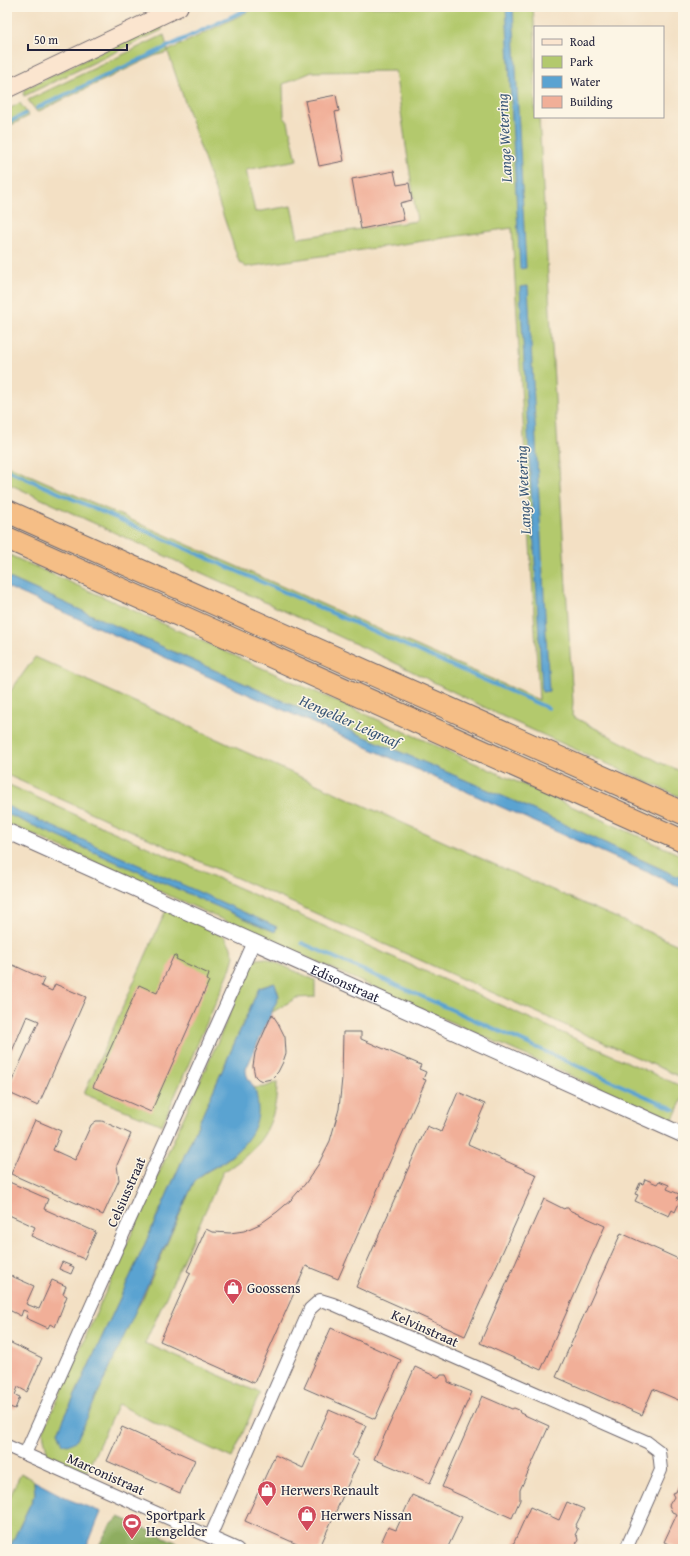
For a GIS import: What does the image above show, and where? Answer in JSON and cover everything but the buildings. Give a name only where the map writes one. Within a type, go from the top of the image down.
[{"type":"highway","points":[[7,501],[75,543]]},
{"type":"highway","points":[[7,511],[75,543],[683,813]]},
{"type":"highway","points":[[7,538],[683,841]]},
{"type":"main road","points":[[7,89],[179,7]]},
{"type":"street","name":"Edisonstraat","points":[[7,831],[683,1135]]},
{"type":"street","name":"Celsiusstraat","points":[[25,1454],[254,942]]},
{"type":"street","name":"Kelvinstraat","points":[[210,1536],[310,1308],[320,1300],[333,1304],[647,1442],[659,1451],[661,1470],[626,1549]]},
{"type":"street","name":"Marconistraat","points":[[7,1446],[237,1549]]},
{"type":"green space","points":[[257,7],[533,7],[534,118],[539,118],[573,702],[572,716],[661,763],[683,772],[683,798],[508,719],[373,652],[7,483],[7,465],[539,700],[512,228],[246,267],[239,262],[168,52],[154,56],[37,112],[28,100],[164,35],[168,51]],"holes":[[[395,71],[417,221],[298,238],[291,206],[255,212],[246,170],[297,160],[288,122],[284,117],[283,84],[312,72]]]},
{"type":"green space","points":[[161,23],[162,30],[24,96],[23,94],[25,89]]},
{"type":"green space","points":[[20,103],[29,116],[7,127],[7,110]]},
{"type":"green space","points":[[7,554],[683,856],[683,879],[516,802],[312,714],[7,577]]},
{"type":"green space","points":[[35,657],[509,871],[683,947],[683,1078],[7,775],[7,696]]},
{"type":"green space","points":[[7,784],[683,1087],[683,1098],[673,1119],[670,1120],[7,823]]},
{"type":"green space","points":[[166,910],[224,936],[230,945],[234,956],[230,970],[162,1125],[84,1094]]},
{"type":"green space","points":[[266,958],[315,980],[315,997],[296,998],[271,1013],[279,996],[275,983],[259,988],[140,1255],[58,1432],[142,1300],[194,1182],[232,1156],[246,1140],[254,1121],[254,1088],[265,1087],[277,1082],[274,1112],[264,1135],[247,1155],[223,1172],[145,1343],[260,1393],[232,1458],[153,1422],[118,1404],[87,1471],[51,1457],[47,1452],[43,1432],[249,968],[257,959]]},
{"type":"green space","points":[[21,1473],[34,1481],[35,1494],[9,1549],[7,1549],[7,1503]]},
{"type":"green space","points":[[119,1517],[191,1549],[97,1549],[109,1527]]},
{"type":"water","points":[[506,7],[513,7],[526,268],[520,269]]},
{"type":"water","points":[[528,286],[549,691],[542,692],[520,287]]},
{"type":"water","points":[[7,577],[312,714],[516,802],[683,879],[683,888],[7,587]]},
{"type":"water","points":[[7,806],[277,927],[275,932],[7,814]]},
{"type":"water","points":[[275,983],[279,996],[246,1069],[247,1077],[255,1090],[258,1112],[257,1120],[251,1134],[240,1148],[228,1159],[203,1174],[194,1182],[77,1440],[68,1445],[63,1444],[58,1432],[140,1255],[259,988]]},
{"type":"water","points":[[34,1481],[70,1500],[101,1512],[86,1549],[9,1549],[35,1494]]},
{"type":"waterway","points":[[37,108],[252,7]]},
{"type":"waterway","points":[[7,123],[25,114]]},
{"type":"waterway","points":[[7,470],[548,708]]},
{"type":"waterway","points":[[302,943],[674,1109]]},
{"type":"place","name":"Goossens","points":[[233,1305]]},
{"type":"place","name":"Herwers Renault","points":[[267,1507]]},
{"type":"place","name":"Herwers Nissan","points":[[307,1532]]},
{"type":"place","name":"Sportpark Hengelder","points":[[132,1540]]},
{"type":"water label","name":"Lange Wetering","points":[[504,138]]},
{"type":"water label","name":"Lange Wetering","points":[[523,490]]},
{"type":"water label","name":"Hengelder Leigraaf","points":[[350,721]]}]
